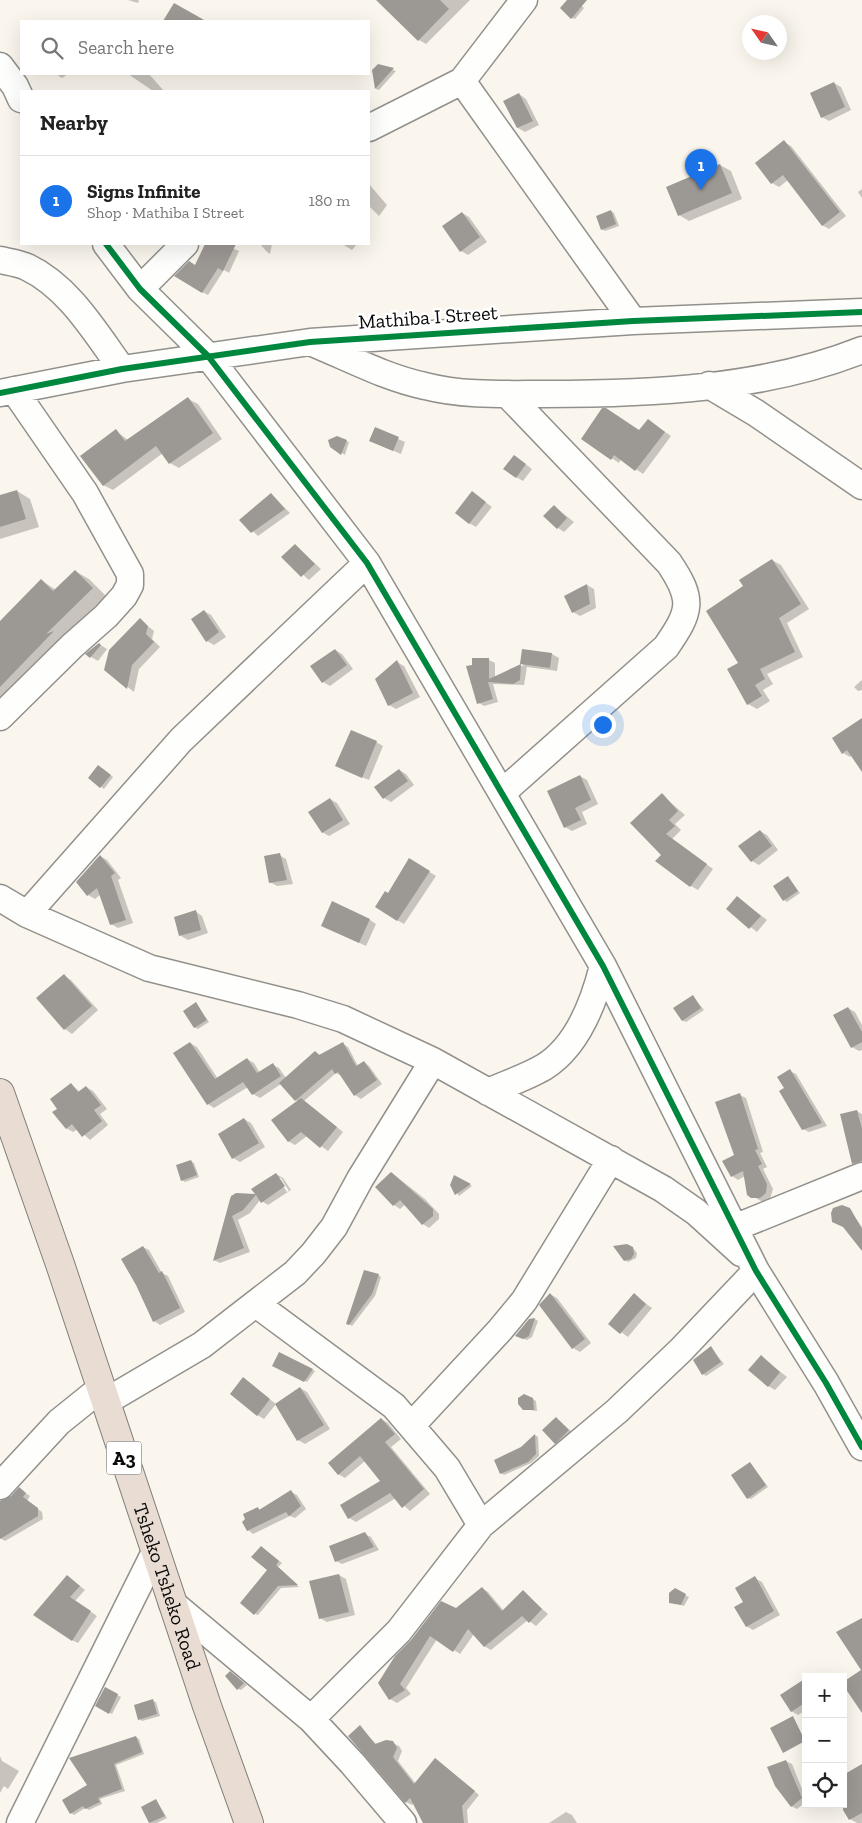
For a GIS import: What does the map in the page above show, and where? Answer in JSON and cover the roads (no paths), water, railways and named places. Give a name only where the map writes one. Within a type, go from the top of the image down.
[{"type":"highway","name":"Tsheko Tsheko Road","points":[[0,1093],[4,1122],[61,1267],[172,1603],[249,1823]]},
{"type":"street","points":[[370,127],[462,81],[524,0]]},
{"type":"street","points":[[0,66],[15,86],[20,97]]},
{"type":"street","points":[[462,81],[633,321]]},
{"type":"street","points":[[107,245],[140,289],[208,356],[367,563],[503,792],[603,966],[755,1268],[826,1383],[862,1447]]},
{"type":"street","points":[[140,289],[184,245]]},
{"type":"street","points":[[0,260],[24,266],[43,276],[60,290],[88,323],[122,369]]},
{"type":"street","name":"Mathiba I Street","points":[[7,391],[122,369],[310,342],[633,321],[862,312]]},
{"type":"street","points":[[310,342],[384,373],[423,386],[459,393],[507,394],[583,393],[709,385],[766,376],[822,363],[862,350]]},
{"type":"street","points":[[709,385],[756,414],[862,486]]},
{"type":"street","points":[[0,717],[106,616],[124,596],[130,579],[130,574],[120,554],[85,494],[7,391]]},
{"type":"street","points":[[503,792],[666,647],[678,630],[686,610],[687,597],[684,584],[669,562],[507,394]]},
{"type":"street","points":[[27,914],[181,740],[367,563]]},
{"type":"street","points":[[0,898],[27,914],[149,968],[298,1005],[343,1019],[434,1061],[664,1189],[696,1212],[755,1268]]},
{"type":"street","points":[[488,1092],[545,1066],[568,1044],[595,996],[603,966]]},
{"type":"street","points":[[0,1486],[59,1422],[103,1396],[202,1345],[295,1272],[334,1227],[360,1179],[434,1061]]},
{"type":"street","points":[[412,1425],[500,1330],[524,1300],[611,1159]]},
{"type":"street","points":[[734,1228],[862,1176]]},
{"type":"street","points":[[311,1719],[399,1631],[481,1525],[618,1411],[681,1350],[755,1268]]},
{"type":"street","points":[[256,1304],[378,1392],[412,1425],[447,1468],[481,1525]]},
{"type":"street","points":[[20,1823],[155,1552]]},
{"type":"street","points":[[172,1603],[311,1719],[352,1763],[402,1823]]},
{"type":"place","name":"Signs Infinite","points":[[701,190]]}]
